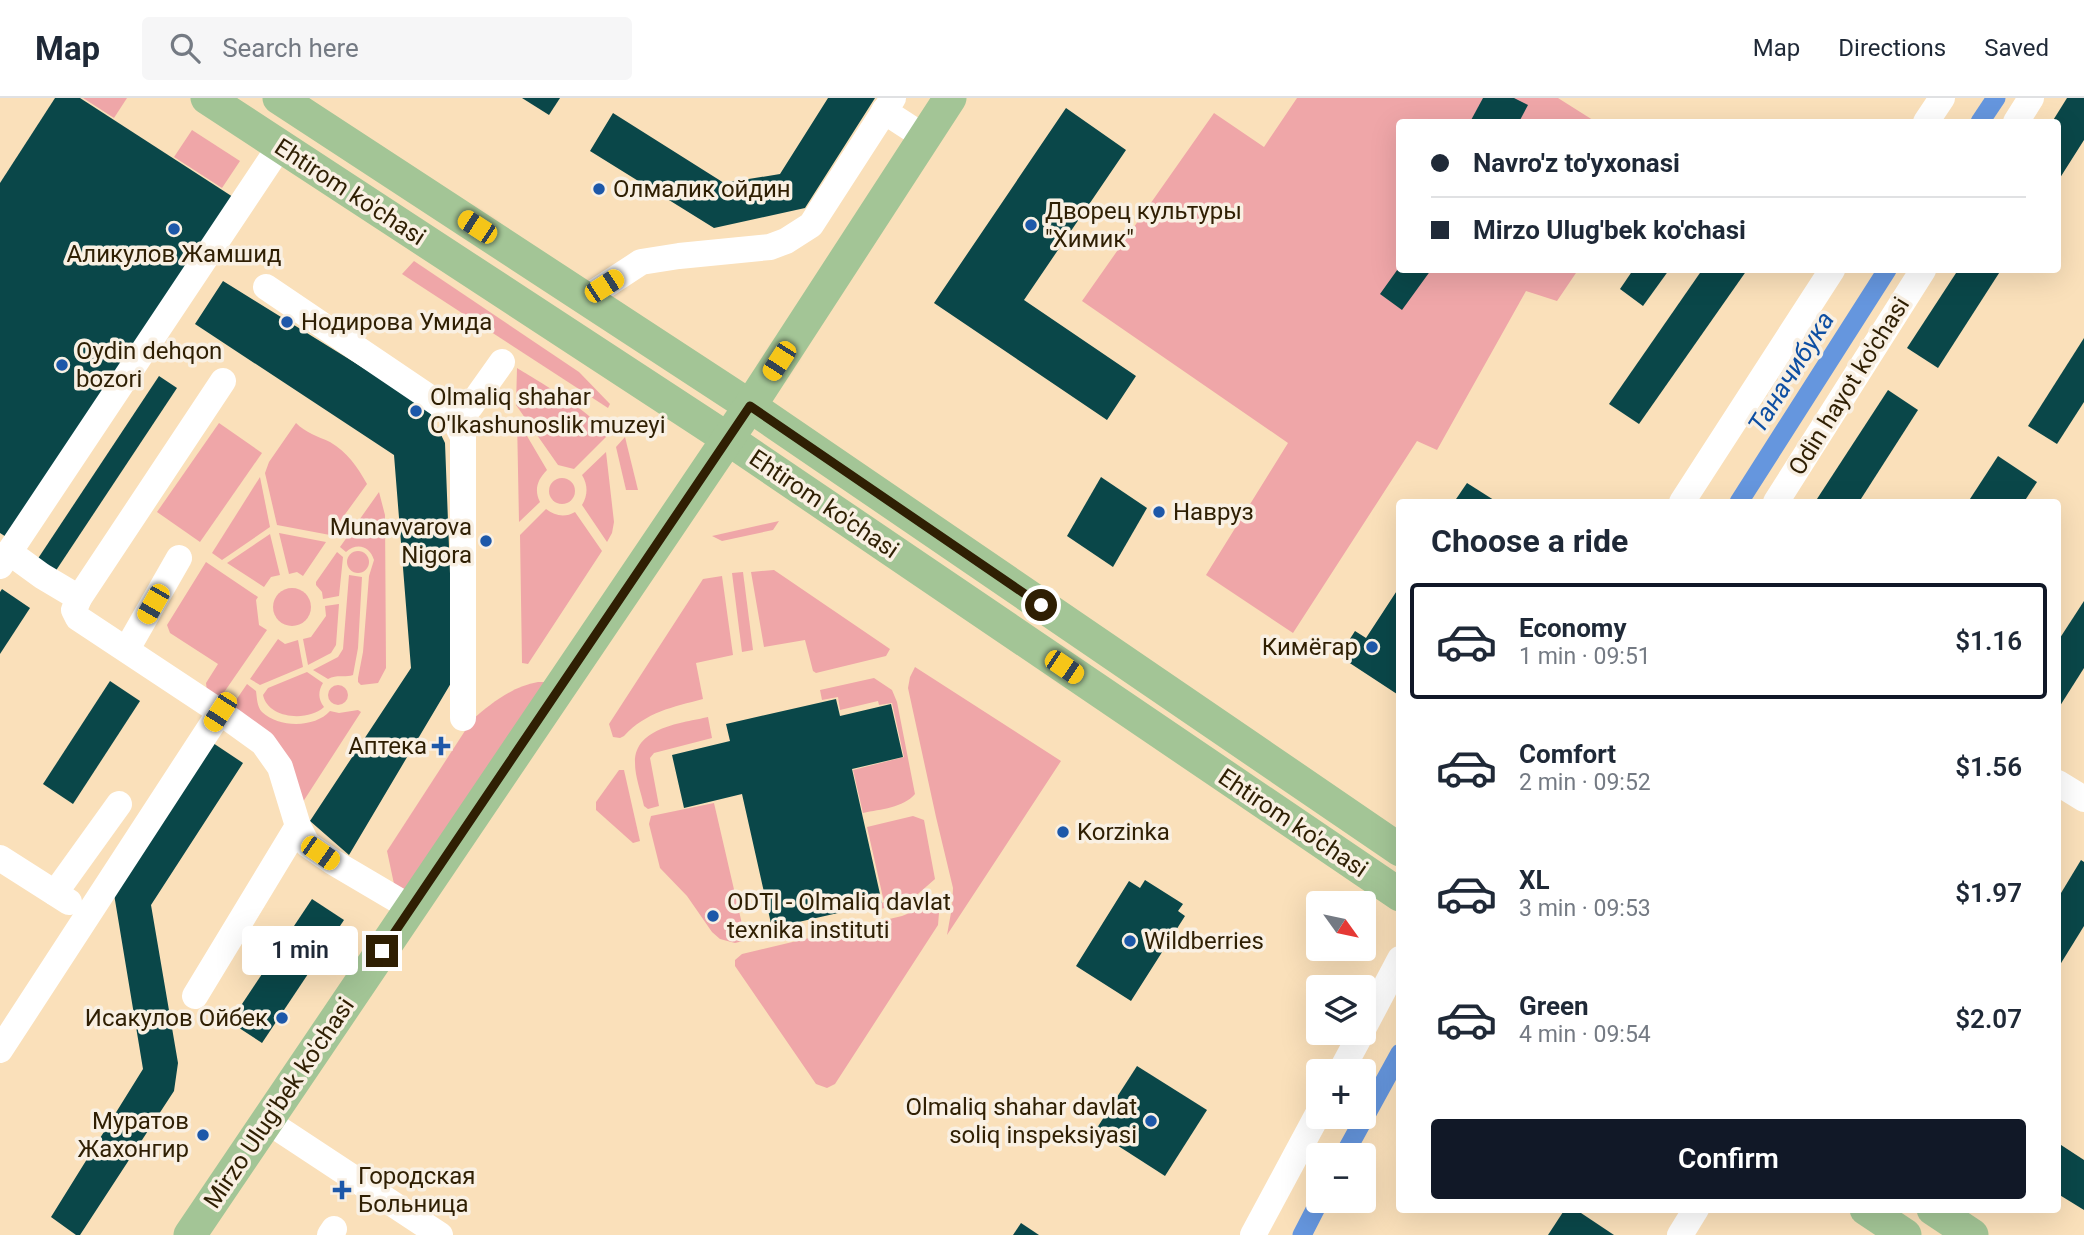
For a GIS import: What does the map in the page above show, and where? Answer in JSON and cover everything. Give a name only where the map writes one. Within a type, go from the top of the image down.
[{"type":"main road","name":"Ehtirom ko'chasi","points":[[207,98],[728,439],[1396,892]]},
{"type":"main road","name":"Ehtirom ko'chasi","points":[[279,98],[750,406],[1396,847]]},
{"type":"main road","name":"Mirzo Ulug'bek ko'chasi","points":[[190,1235],[728,439],[950,98]]},
{"type":"main road","points":[[1872,1213],[1905,1235]]},
{"type":"main road","points":[[1939,1213],[1972,1235]]},
{"type":"street","points":[[1928,119],[1942,98]]},
{"type":"street","points":[[2018,119],[2031,98]]},
{"type":"street","points":[[586,298],[641,262],[770,247],[786,241],[811,225],[889,105],[924,137]]},
{"type":"street","points":[[79,598],[42,576],[4,559],[280,146]]},
{"type":"street","points":[[1684,499],[1830,273]]},
{"type":"street","name":"Odin hayot ko'chasi","points":[[1778,499],[1921,273]]},
{"type":"street","points":[[266,287],[439,404],[453,417],[463,437],[463,718]]},
{"type":"street","points":[[453,417],[470,407],[502,362]]},
{"type":"street","points":[[223,381],[79,598],[74,610],[76,616],[262,743],[280,767],[298,826],[307,844],[411,908]]},
{"type":"street","points":[[127,649],[179,558]]},
{"type":"street","points":[[0,1050],[220,712]]},
{"type":"street","points":[[2061,785],[2084,799]]},
{"type":"street","points":[[55,893],[119,804]]},
{"type":"street","points":[[195,996],[298,826]]},
{"type":"street","points":[[0,858],[88,914]]},
{"type":"street","points":[[1376,1004],[1396,967]]},
{"type":"street","points":[[267,1121],[440,1235]]},
{"type":"street","points":[[1253,1235],[1310,1129]]},
{"type":"street","points":[[1679,1235],[1693,1213]]},
{"type":"shaded area","points":[[83,98],[127,98],[114,118]]},
{"type":"shaded area","points":[[1297,98],[1558,98],[1591,119],[1396,119],[1396,273],[1576,273],[1557,301],[1526,291],[1437,450],[1417,441],[1293,633],[1206,575],[1288,443],[1082,301],[1214,113],[1264,147]]},
{"type":"shaded area","points":[[192,130],[240,161],[222,188],[174,157]]},
{"type":"shaded area","points":[[414,261],[579,372],[610,404],[608,408],[402,274]]},
{"type":"shaded area","points":[[517,368],[581,410],[602,429],[606,437],[574,469],[558,465],[516,405]]},
{"type":"shaded area","points":[[517,419],[547,470],[538,485],[540,502],[519,522]]},
{"type":"shaded area","points":[[219,423],[262,453],[200,542],[157,512]]},
{"type":"shaded area","points":[[296,423],[342,450],[367,484],[330,535],[277,525],[265,473],[269,462]]},
{"type":"shaded area","points":[[625,437],[638,490],[626,490],[616,447]]},
{"type":"shaded area","points":[[606,452],[614,522],[607,542],[582,505],[586,490],[582,475]]},
{"type":"shaded area","points":[[260,477],[270,527],[222,560],[212,553]]},
{"type":"shaded area","points":[[562,478],[572,481],[575,491],[572,501],[562,504],[552,501],[549,491],[552,481]]},
{"type":"shaded area","points":[[379,492],[385,515],[386,668],[378,683],[361,685],[358,678],[363,652],[369,576],[374,560],[363,547],[354,547],[346,552],[340,547]]},
{"type":"shaded area","points":[[546,509],[560,515],[575,512],[602,551],[528,664],[522,663],[520,535]]},
{"type":"shaded area","points":[[779,521],[773,530],[722,541],[712,536]]},
{"type":"shaded area","points":[[279,533],[326,542],[303,576],[297,572],[289,574]]},
{"type":"shaded area","points":[[270,534],[280,575],[271,577],[264,587],[227,563]]},
{"type":"shaded area","points":[[358,551],[366,554],[369,562],[366,570],[358,573],[350,570],[347,562],[350,554]]},
{"type":"shaded area","points":[[337,552],[343,557],[339,596],[323,599],[316,582]]},
{"type":"shaded area","points":[[206,562],[258,597],[256,600],[259,625],[267,630],[218,701],[207,692],[206,683],[218,664],[170,633],[167,625]]},
{"type":"shaded area","points":[[774,570],[890,649],[886,656],[816,673],[813,671],[805,640],[764,647],[751,572]]},
{"type":"shaded area","points":[[743,572],[753,650],[742,652],[732,573]]},
{"type":"shaded area","points":[[349,575],[362,577],[358,648],[353,675],[328,679],[313,670],[338,657],[343,649]]},
{"type":"shaded area","points":[[722,576],[733,655],[696,663],[703,699],[660,712],[641,721],[624,736],[613,737],[609,724],[703,579]]},
{"type":"shaded area","points":[[292,588],[305,594],[311,607],[305,620],[292,626],[279,620],[273,607],[279,594]]},
{"type":"shaded area","points":[[339,604],[336,645],[331,653],[308,665],[303,639],[311,637],[326,616],[325,606]]},
{"type":"shaded area","points":[[278,639],[285,644],[298,640],[303,667],[260,685],[250,679]]},
{"type":"shaded area","points":[[915,667],[1061,761],[947,935],[953,888],[908,688]]},
{"type":"shaded area","points":[[307,672],[323,683],[319,695],[324,707],[308,715],[289,716],[272,709],[266,703],[263,695],[268,688]]},
{"type":"shaded area","points":[[874,678],[892,690],[897,702],[915,794],[898,805],[863,813],[853,770],[904,757],[892,703],[879,705],[878,701],[840,710],[838,697],[822,700],[820,690]]},
{"type":"shaded area","points":[[545,682],[403,897],[394,884],[387,851],[472,720],[511,692]]},
{"type":"shaded area","points":[[247,684],[256,691],[262,712],[278,721],[297,724],[315,721],[330,711],[361,712],[299,808],[230,709]]},
{"type":"shaded area","points":[[334,685],[342,685],[348,695],[342,705],[334,705],[328,699],[328,691]]},
{"type":"shaded area","points":[[708,717],[712,738],[654,753],[650,758],[659,806],[648,809],[644,806],[635,768],[637,751],[642,741],[662,729]]},
{"type":"shaded area","points":[[619,770],[624,770],[640,841],[633,843],[596,810],[596,802]]},
{"type":"shaded area","points":[[714,803],[745,929],[743,941],[735,943],[720,939],[712,932],[687,896],[660,868],[649,824],[651,816]]},
{"type":"shaded area","points":[[913,816],[924,820],[935,879],[911,900],[871,912],[870,907],[884,902],[867,827]]},
{"type":"shaded area","points":[[927,906],[935,907],[939,913],[938,925],[835,1084],[827,1088],[816,1084],[735,966],[735,960],[742,954],[902,916]]},
{"type":"building","name":"Oydin dehqon bozori","points":[[55,98],[80,98],[233,197],[11,540],[0,533],[0,183]]},
{"type":"building","points":[[522,98],[560,98],[549,115]]},
{"type":"building","points":[[828,98],[875,98],[805,208],[714,228],[590,151],[613,113],[724,183],[780,174]]},
{"type":"building","points":[[1483,98],[1514,98],[1528,105],[1521,119],[1472,119]]},
{"type":"building","points":[[2067,98],[2084,98],[2084,140],[2061,176],[2061,119],[2054,119]]},
{"type":"building","name":"Дворец культуры \"Химик\"","points":[[1066,108],[1126,150],[1024,300],[1136,376],[1107,420],[934,303]]},
{"type":"building","points":[[1396,272],[1429,273],[1402,310],[1380,294]]},
{"type":"building","points":[[1631,273],[1667,273],[1643,306],[1620,289]]},
{"type":"building","points":[[1700,273],[1745,273],[1639,424],[1609,404]]},
{"type":"building","points":[[1956,273],[1999,273],[1938,368],[1907,348]]},
{"type":"building","points":[[223,281],[428,408],[445,443],[454,678],[349,855],[310,821],[411,668],[394,455],[195,324]]},
{"type":"building","points":[[2084,338],[2084,402],[2057,444],[2028,426]]},
{"type":"building","points":[[159,376],[177,388],[55,572],[37,560]]},
{"type":"building","points":[[1888,390],[1918,410],[1861,499],[1817,499]]},
{"type":"building","points":[[1998,456],[2037,482],[2026,499],[1970,499]]},
{"type":"building","points":[[1101,477],[1147,508],[1113,567],[1067,536]]},
{"type":"building","points":[[1467,483],[1492,499],[1456,499]]},
{"type":"building","points":[[2,589],[30,608],[0,654],[0,592]]},
{"type":"building","name":"Кимёгар","points":[[1396,592],[1396,693],[1339,656],[1355,631],[1366,638]]},
{"type":"building","points":[[2084,601],[2084,668],[2061,704],[2061,636]]},
{"type":"building","points":[[110,681],[140,701],[73,804],[43,784]]},
{"type":"building","points":[[836,699],[840,716],[891,704],[903,757],[852,769],[882,903],[772,928],[742,794],[684,808],[672,755],[730,741],[726,724]]},
{"type":"building","points":[[213,743],[243,763],[151,905],[178,1063],[174,1091],[80,1235],[76,1235],[51,1217],[143,1069],[113,888]]},
{"type":"building","points":[[2081,860],[2084,862],[2084,926],[2061,963],[2061,893]]},
{"type":"building","name":"Wildberries","points":[[1145,880],[1183,904],[1178,911],[1185,916],[1131,1001],[1076,966],[1129,881],[1140,888]]},
{"type":"building","points":[[312,899],[344,920],[262,1043],[230,1022]]},
{"type":"building","name":"Olmaliq shahar davlat soliq inspeksiyasi","points":[[1137,1066],[1207,1110],[1165,1176],[1095,1131]]},
{"type":"building","points":[[2061,1145],[2084,1160],[2084,1210],[2061,1196]]},
{"type":"building","points":[[1562,1213],[1581,1213],[1614,1235],[1548,1235]]},
{"type":"building","points":[[1021,1223],[1039,1235],[1013,1235]]},
{"type":"waterway","name":"Таначибука","points":[[1982,119],[1996,98]]},
{"type":"waterway","name":"Таначибука","points":[[1741,499],[1885,273]]},
{"type":"waterway","name":"Таначибука","points":[[1351,1143],[1396,1060]]},
{"type":"waterway","name":"Таначибука","points":[[1302,1235],[1313,1213]]},
{"type":"place","name":"Олмалик ойдин","points":[[599,189]]},
{"type":"place","name":"Дворец культуры \"Химик\"","points":[[1031,225]]},
{"type":"place","name":"Аликулов Жамшид","points":[[174,229]]},
{"type":"place","name":"Нодирова Умида","points":[[287,322]]},
{"type":"place","name":"Oydin dehqon bozori","points":[[62,365]]},
{"type":"place","name":"Olmaliq shahar O'lkashunoslik muzeyi","points":[[416,411]]},
{"type":"place","name":"Навруз","points":[[1159,512]]},
{"type":"place","name":"Munavvarova Nigora","points":[[486,541]]},
{"type":"place","name":"Кимёгар","points":[[1372,647]]},
{"type":"place","name":"Аптека","points":[[441,746]]},
{"type":"place","name":"Korzinka","points":[[1063,832]]},
{"type":"place","name":"ODTI - Olmaliq davlat texnika instituti","points":[[713,916]]},
{"type":"place","name":"Wildberries","points":[[1130,941]]},
{"type":"place","name":"Исакулов Ойбек","points":[[282,1018]]},
{"type":"place","name":"Olmaliq shahar davlat soliq inspeksiyasi","points":[[1151,1121]]},
{"type":"place","name":"Муратов Жахонгир","points":[[203,1135]]},
{"type":"place","name":"Городская Больница","points":[[342,1190]]},
{"type":"route","points":[[382,951],[750,406],[1041,605]]}]
